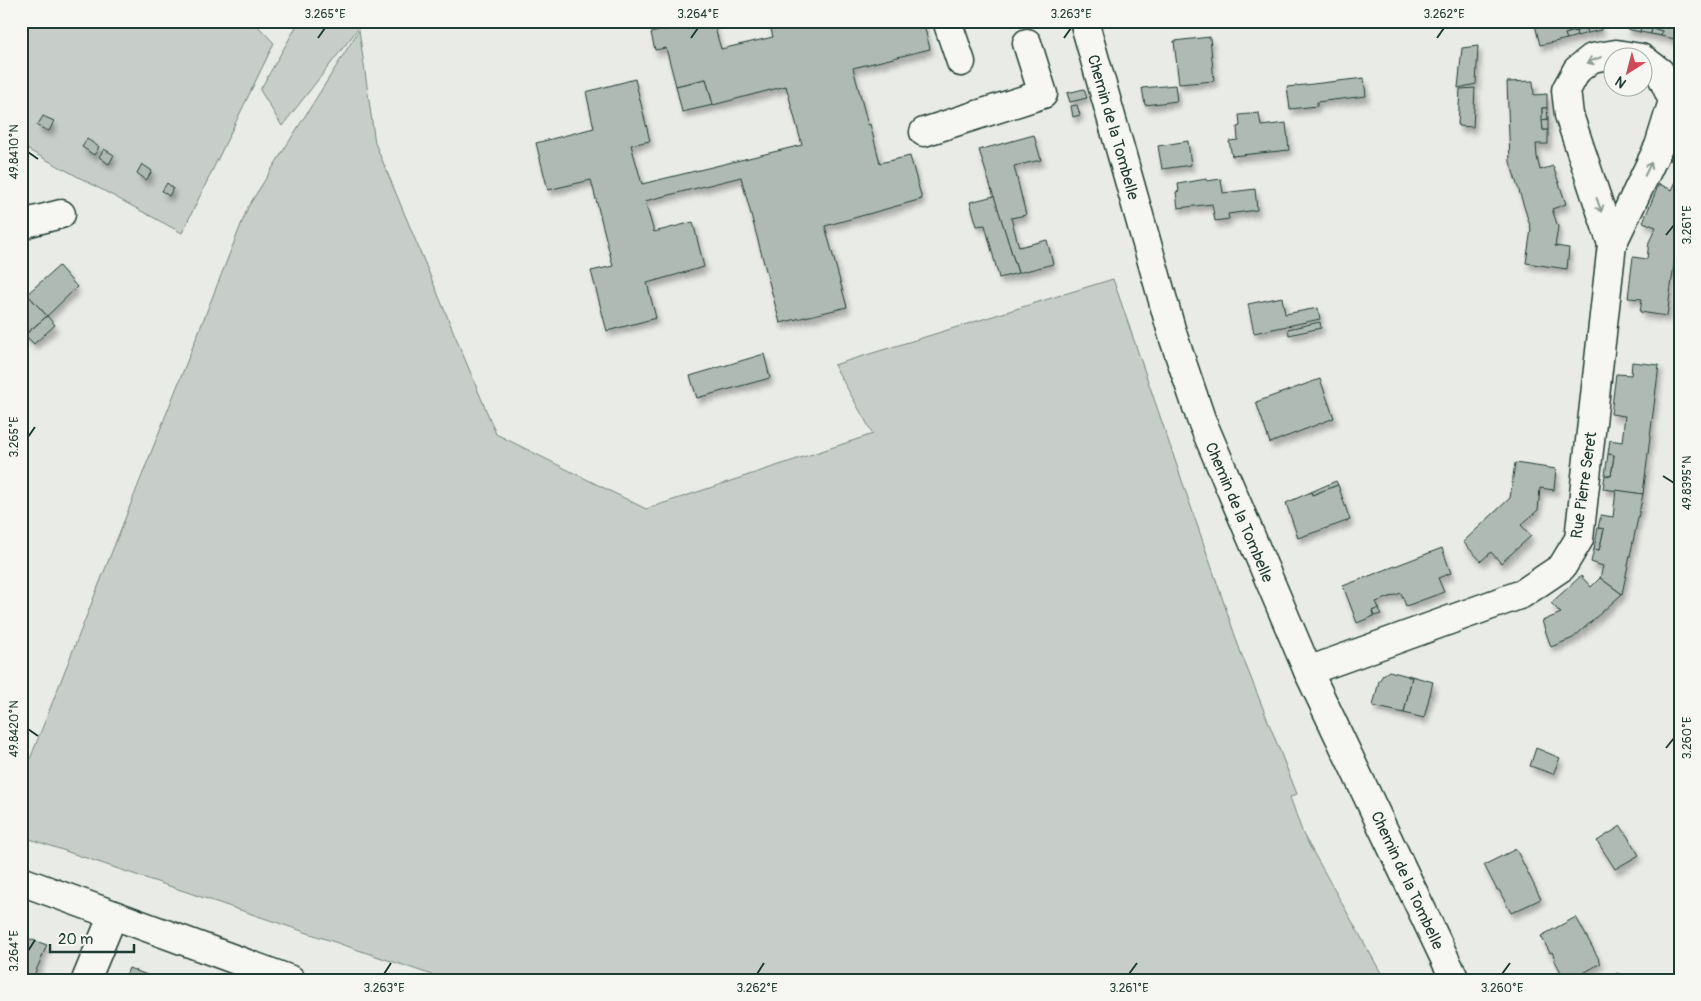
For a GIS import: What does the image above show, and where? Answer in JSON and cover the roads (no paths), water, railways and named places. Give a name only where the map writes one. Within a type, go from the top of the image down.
[{"type":"street","points":[[947,21],[961,62]]},
{"type":"street","name":"Chemin de la Tombelle","points":[[1084,21],[1173,336],[1201,419],[1308,670],[1455,980]]},
{"type":"street","points":[[924,132],[1043,94],[1027,43]]},
{"type":"street","name":"Rue Pierre Seret","points":[[1604,56],[1592,58],[1577,70],[1566,90],[1569,115],[1612,244]]},
{"type":"street","name":"Rue Pierre Seret","points":[[1308,670],[1522,594],[1562,567],[1578,539],[1612,244],[1659,146],[1673,101],[1660,72],[1654,67]]},
{"type":"street","points":[[21,227],[26,223],[61,214]]},
{"type":"street","points":[[21,882],[291,980]]},
{"type":"street","points":[[86,980],[113,915]]}]
